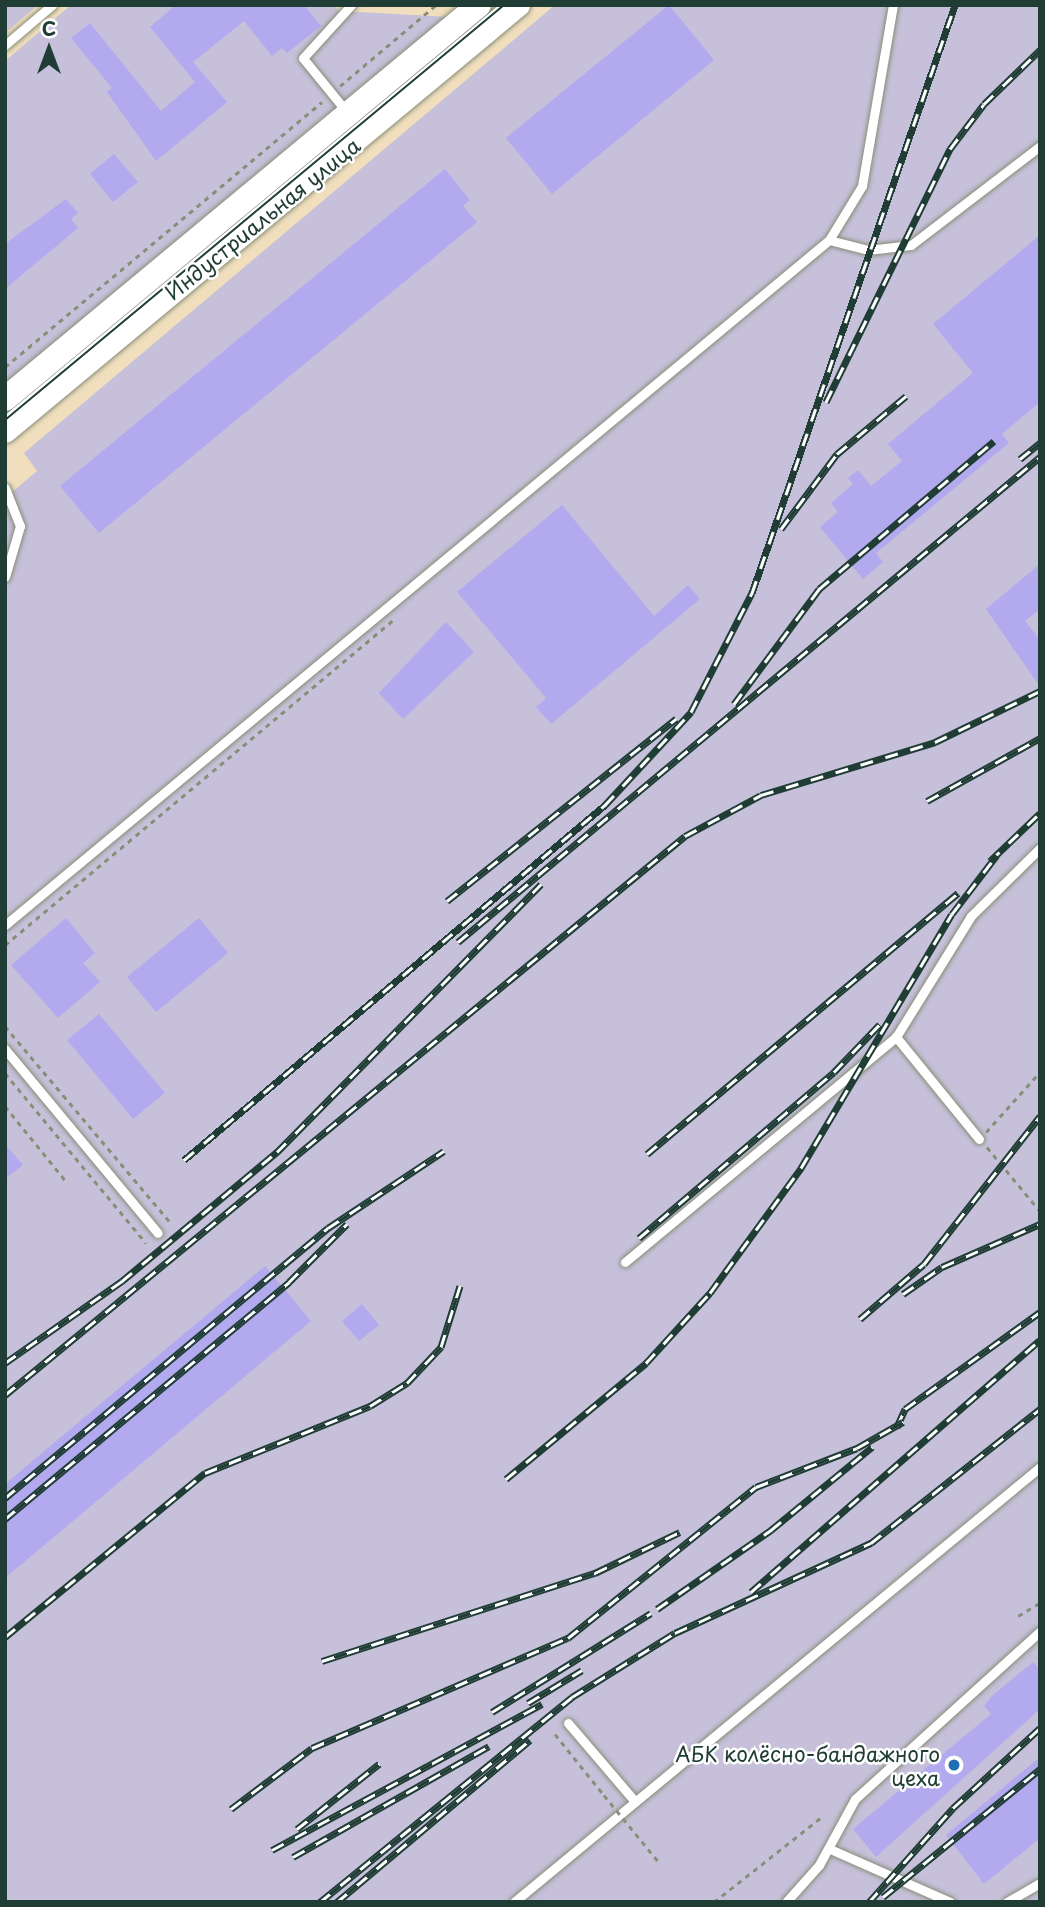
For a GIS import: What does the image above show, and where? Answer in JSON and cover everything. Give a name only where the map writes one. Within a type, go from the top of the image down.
[{"type":"main road","name":"Индустриальная улица","points":[[6,430],[357,126],[485,11],[518,5]]},
{"type":"main road","name":"Индустриальная улица","points":[[5,399],[357,126]]},
{"type":"lane","points":[[5,45],[52,5]]},
{"type":"lane","points":[[351,5],[305,51],[331,93],[357,126]]},
{"type":"lane","points":[[5,925],[829,240],[849,216],[864,179],[893,5]]},
{"type":"lane","points":[[829,240],[868,250],[911,245],[1040,146]]},
{"type":"lane","points":[[5,488],[20,526],[5,577]]},
{"type":"lane","points":[[625,1262],[897,1037],[971,916],[1040,848]]},
{"type":"lane","points":[[897,1037],[979,1139]]},
{"type":"lane","points":[[5,1049],[158,1233]]},
{"type":"lane","points":[[514,1902],[633,1799],[1040,1467]]},
{"type":"lane","points":[[786,1902],[830,1849],[855,1799],[1040,1631]]},
{"type":"lane","points":[[568,1723],[633,1799]]},
{"type":"lane","points":[[830,1849],[950,1902]]},
{"type":"lane","points":[[1007,1902],[1040,1883]]},
{"type":"path","points":[[5,367],[436,5]]},
{"type":"path","points":[[5,945],[399,614]]},
{"type":"path","points":[[5,1026],[171,1223]]},
{"type":"path","points":[[1040,1072],[979,1139],[1040,1211]]},
{"type":"path","points":[[5,1073],[146,1243]]},
{"type":"path","points":[[5,1105],[66,1181]]},
{"type":"path","points":[[1018,1616],[1040,1603]]},
{"type":"path","points":[[555,1734],[658,1861]]},
{"type":"path","points":[[715,1902],[824,1815]]},
{"type":"shaded area","points":[[5,5],[38,5],[5,33]]},
{"type":"shaded area","points":[[71,5],[334,5],[339,11],[451,17],[5,385],[5,61]]},
{"type":"shaded area","points":[[555,5],[1040,5],[1040,1902],[5,1902],[5,498],[37,471],[24,453]]},
{"type":"building","points":[[176,5],[304,5],[321,26],[287,53],[282,48],[272,56],[244,21],[193,62],[227,102],[156,161],[107,92],[112,88],[71,38],[90,23],[161,111],[195,82],[150,27]]},
{"type":"building","points":[[669,5],[714,60],[552,194],[506,138]]},
{"type":"building","points":[[114,154],[138,182],[113,202],[90,174]]},
{"type":"building","points":[[445,169],[470,200],[463,206],[477,222],[99,533],[60,486]]},
{"type":"building","points":[[66,199],[78,213],[71,219],[78,228],[5,289],[5,244]]},
{"type":"building","points":[[1040,235],[1040,402],[1002,434],[1009,443],[876,553],[883,562],[863,579],[820,527],[838,512],[831,503],[853,484],[848,478],[858,470],[871,486],[902,461],[888,444],[973,373],[933,324]]},
{"type":"building","points":[[562,505],[654,616],[688,585],[700,599],[551,724],[536,707],[546,698],[457,592]]},
{"type":"building","points":[[1040,564],[1040,609],[1025,621],[1040,640],[1040,687],[986,609]]},
{"type":"building","points":[[446,622],[474,652],[403,719],[379,693]]},
{"type":"building","points":[[66,918],[95,953],[83,963],[100,982],[58,1018],[11,965]]},
{"type":"building","points":[[199,918],[228,953],[156,1012],[127,977]]},
{"type":"building","points":[[99,1014],[165,1093],[133,1119],[67,1040]]},
{"type":"building","points":[[5,1144],[23,1165],[5,1179]]},
{"type":"building","points":[[265,1266],[311,1321],[5,1578],[5,1484]]},
{"type":"building","points":[[362,1304],[379,1325],[359,1341],[342,1321]]},
{"type":"building","name":"АБК колёсно-бандажного цеха","points":[[1033,1662],[1040,1669],[1040,1709],[876,1857],[853,1829],[991,1714],[984,1706],[993,1695]]},
{"type":"building","points":[[1040,1757],[1040,1838],[984,1884],[946,1835]]},
{"type":"tram line","points":[[5,420],[504,5]]},
{"type":"railway","points":[[184,1160],[605,805],[691,712],[752,593],[955,5]]},
{"type":"railway","points":[[826,402],[950,149],[984,104],[1040,50]]},
{"type":"railway","points":[[781,529],[837,454],[906,396]]},
{"type":"railway","points":[[734,704],[819,589],[994,441]]},
{"type":"railway","points":[[1020,459],[1040,443]]},
{"type":"railway","points":[[458,942],[1040,457]]},
{"type":"railway","points":[[5,1395],[685,836],[761,795],[935,742],[1040,691]]},
{"type":"railway","points":[[447,901],[676,719]]},
{"type":"railway","points":[[927,801],[1040,738]]},
{"type":"railway","points":[[990,861],[1040,813]]},
{"type":"railway","points":[[506,1479],[646,1363],[710,1293],[801,1168],[952,914],[997,855]]},
{"type":"railway","points":[[5,1363],[122,1281],[277,1152],[541,884]]},
{"type":"railway","points":[[647,1154],[958,893]]},
{"type":"railway","points":[[639,1238],[834,1072],[880,1024]]},
{"type":"railway","points":[[860,1319],[924,1264],[1040,1116]]},
{"type":"railway","points":[[5,1498],[328,1228],[444,1151]]},
{"type":"railway","points":[[5,1519],[289,1282],[347,1224]]},
{"type":"railway","points":[[903,1294],[942,1267],[1040,1224]]},
{"type":"railway","points":[[5,1637],[205,1473],[370,1406],[407,1383],[441,1347],[460,1286]]},
{"type":"railway","points":[[897,1427],[905,1409],[1040,1312]]},
{"type":"railway","points":[[751,1592],[1040,1340]]},
{"type":"railway","points":[[320,1902],[572,1697],[675,1633],[871,1543],[1040,1409]]},
{"type":"railway","points":[[231,1809],[312,1748],[568,1638],[756,1487],[857,1448],[903,1422]]},
{"type":"railway","points":[[657,1609],[771,1530],[872,1447]]},
{"type":"railway","points":[[322,1661],[595,1573],[680,1532]]},
{"type":"railway","points":[[492,1712],[651,1613]]},
{"type":"railway","points":[[528,1703],[582,1670]]},
{"type":"railway","points":[[272,1850],[542,1704]]},
{"type":"railway","points":[[869,1902],[953,1808],[1040,1728]]},
{"type":"railway","points":[[337,1902],[530,1740]]},
{"type":"railway","points":[[293,1857],[489,1746]]},
{"type":"railway","points":[[297,1829],[379,1764]]},
{"type":"railway","points":[[883,1897],[1040,1769]]},
{"type":"place","name":"АБК колёсно-бандажного цеха","points":[[954,1765]]}]
